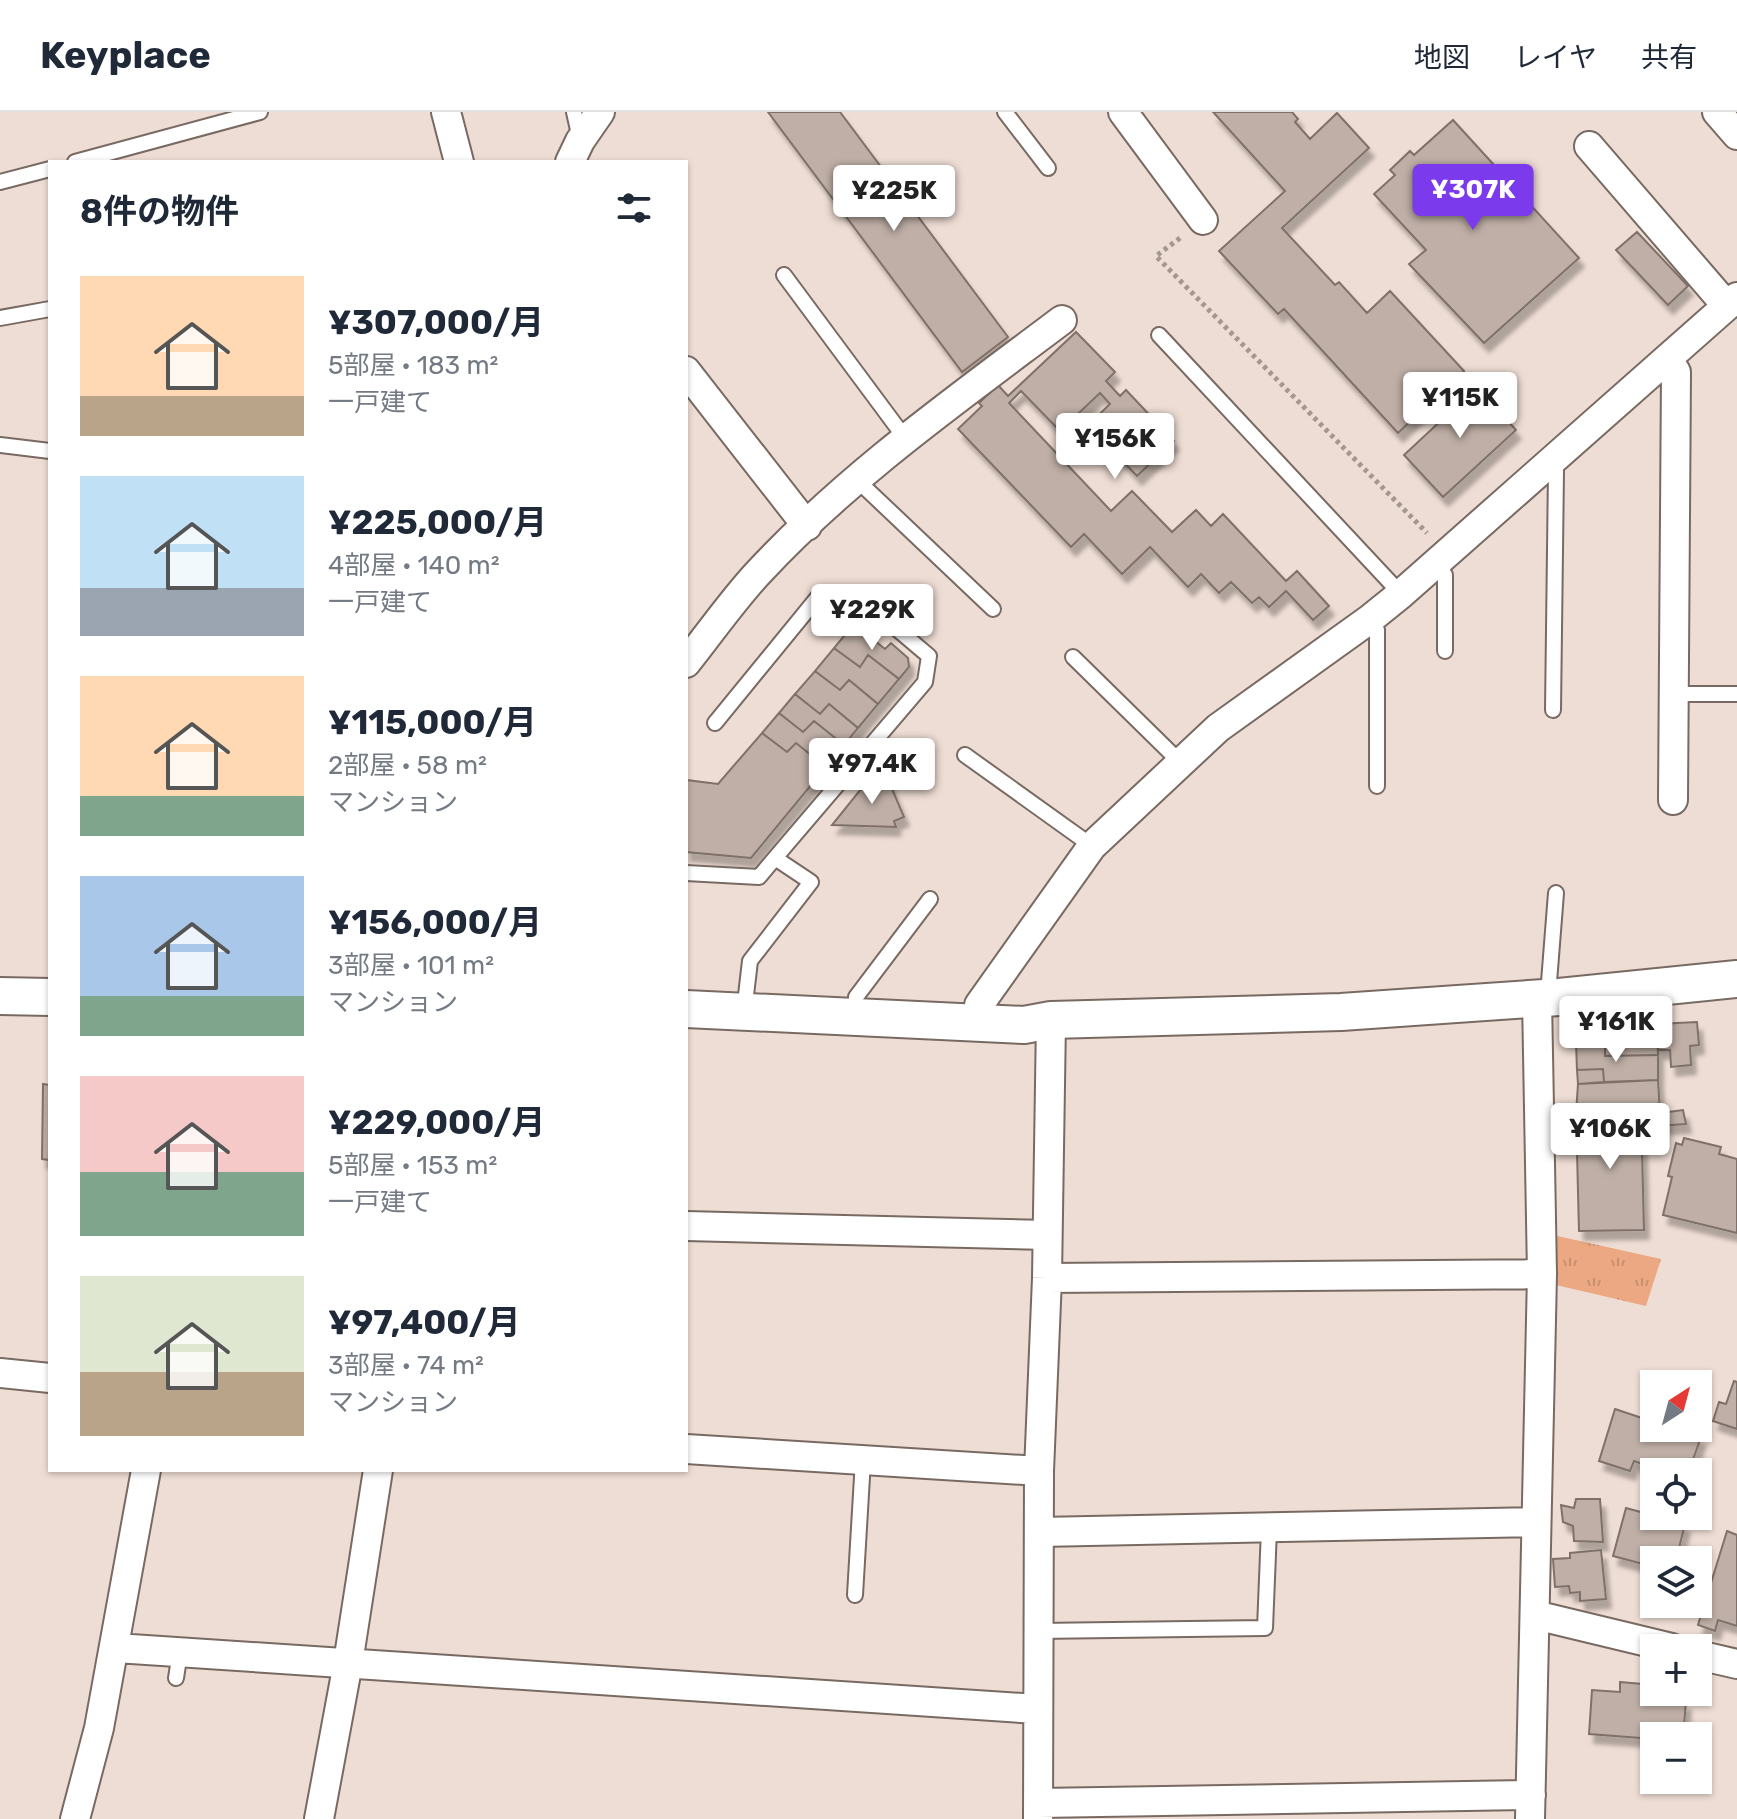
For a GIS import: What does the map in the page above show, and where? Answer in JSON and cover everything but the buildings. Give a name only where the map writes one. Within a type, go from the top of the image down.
[{"type":"street","points":[[446,112],[458,160]]},
{"type":"street","points":[[575,151],[600,112]]},
{"type":"street","points":[[1123,112],[1203,220]]},
{"type":"street","points":[[1717,112],[1737,135]]},
{"type":"street","points":[[977,1024],[979,1005],[1092,846],[1218,728],[1401,594],[1732,302],[1589,146]]},
{"type":"street","points":[[688,660],[758,573],[857,480],[905,438],[1062,320]]},
{"type":"street","points":[[1668,359],[1676,372],[1673,800]]},
{"type":"street","points":[[688,374],[807,526]]},
{"type":"street","points":[[688,1009],[1024,1025],[1051,1020],[1341,1012],[1737,979]]},
{"type":"street","points":[[0,996],[48,997]]},
{"type":"street","points":[[1051,1020],[1047,1278],[1039,1471],[1038,1811],[1531,1807],[1548,997]]},
{"type":"street","points":[[688,1226],[1047,1235]]},
{"type":"street","points":[[1047,1278],[1542,1274]]},
{"type":"street","points":[[0,1373],[48,1378]]},
{"type":"street","points":[[688,1449],[1039,1471]]},
{"type":"street","points":[[75,1819],[116,1648],[146,1472]]},
{"type":"street","points":[[319,1819],[348,1663],[378,1472]]},
{"type":"street","points":[[1040,1532],[1535,1522]]},
{"type":"street","points":[[1535,1615],[1640,1640]]},
{"type":"street","points":[[116,1648],[178,1665],[348,1663],[1037,1709]]},
{"type":"street","points":[[1712,1658],[1737,1664]]},
{"type":"lane","points":[[82,160],[260,112]]},
{"type":"lane","points":[[574,112],[575,151]]},
{"type":"lane","points":[[1005,112],[1048,168]]},
{"type":"lane","points":[[0,182],[48,170]]},
{"type":"lane","points":[[784,275],[905,438]]},
{"type":"lane","points":[[0,318],[48,309]]},
{"type":"lane","points":[[1159,335],[1401,594]]},
{"type":"lane","points":[[0,445],[48,451]]},
{"type":"lane","points":[[1549,462],[1556,471],[1553,710]]},
{"type":"lane","points":[[857,480],[993,609]]},
{"type":"lane","points":[[1442,558],[1445,575],[1445,651]]},
{"type":"lane","points":[[688,873],[759,877],[925,682],[929,656],[871,607],[818,597],[715,723]]},
{"type":"lane","points":[[1370,619],[1377,630],[1377,786]]},
{"type":"lane","points":[[1073,657],[1181,763]]},
{"type":"lane","points":[[1672,694],[1737,694]]},
{"type":"lane","points":[[965,755],[1092,846]]},
{"type":"lane","points":[[744,1012],[750,961],[811,882],[775,858]]},
{"type":"lane","points":[[1548,997],[1556,893]]},
{"type":"lane","points":[[855,1017],[856,997],[930,899]]},
{"type":"lane","points":[[855,1595],[863,1460]]},
{"type":"lane","points":[[1037,1631],[1265,1628],[1269,1529]]},
{"type":"path","points":[[1203,220],[1156,256],[1442,558]]},
{"type":"green space","points":[[1553,1235],[1661,1259],[1646,1306],[1556,1285]]}]
